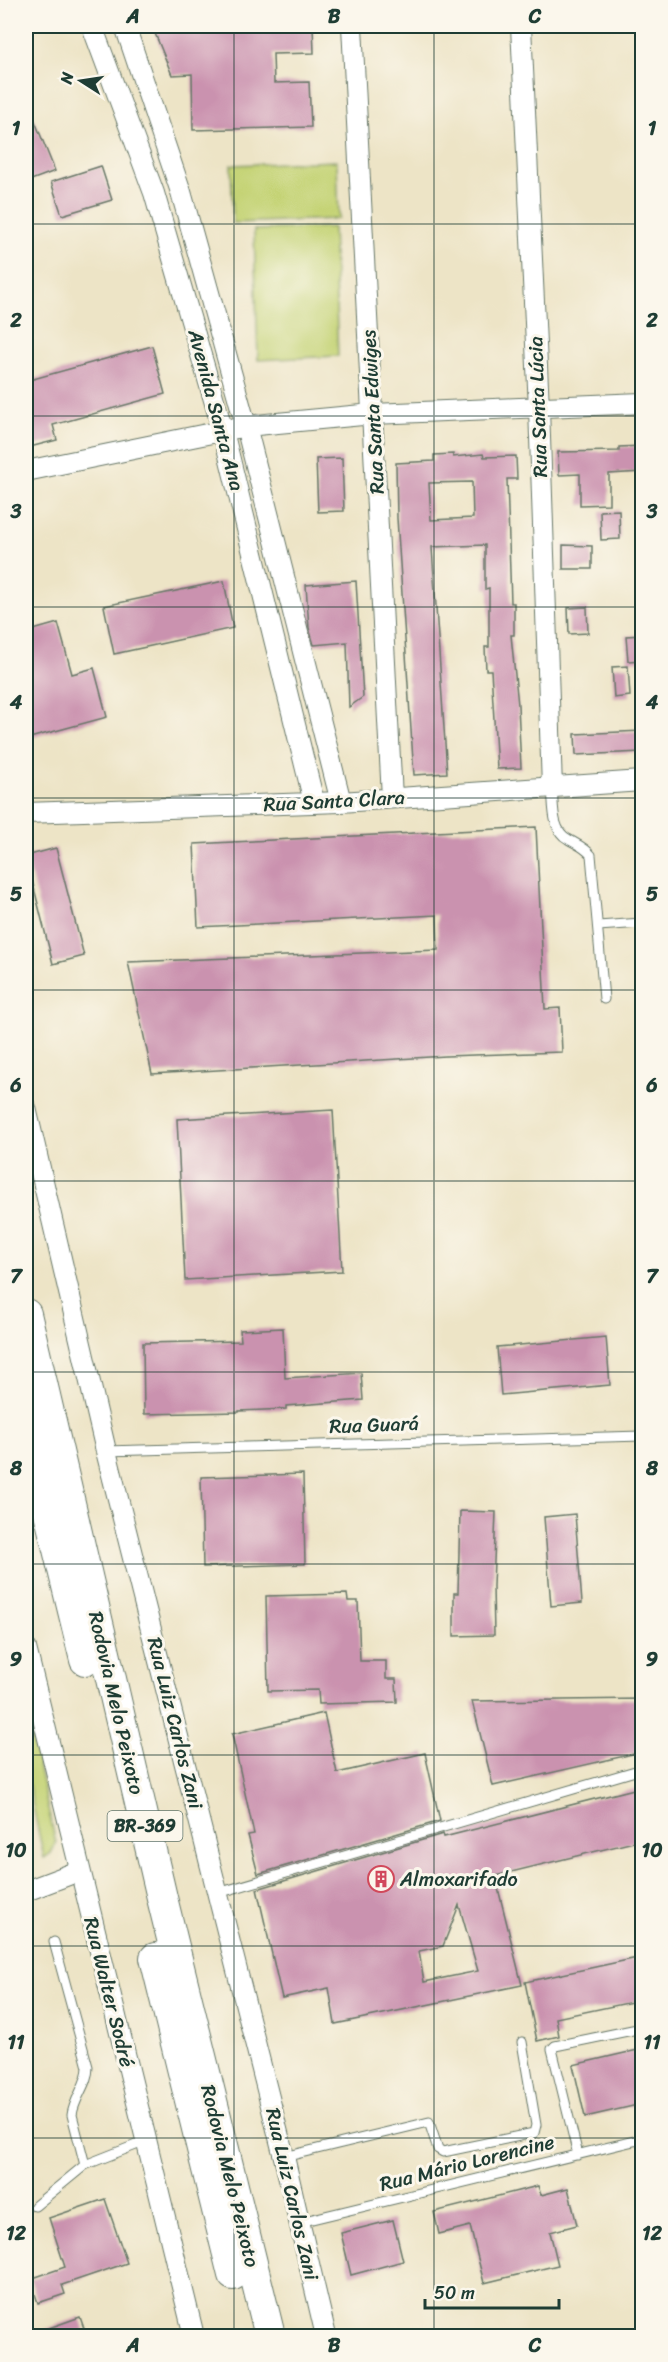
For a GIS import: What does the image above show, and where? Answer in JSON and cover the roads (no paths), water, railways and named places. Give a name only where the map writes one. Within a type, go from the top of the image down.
[{"type":"main road","name":"Rodovia Melo Peixoto","points":[[26,1314],[163,1902],[270,2337]]},
{"type":"main road","name":"Rodovia Melo Peixoto","points":[[26,1418],[248,2337]]},
{"type":"street","name":"Avenida Santa Ana","points":[[92,26],[154,193],[223,431],[314,802]]},
{"type":"street","name":"Avenida Santa Ana","points":[[125,26],[182,192],[246,426],[341,802]]},
{"type":"street","name":"Rua Santa Edwiges","points":[[352,26],[392,798]]},
{"type":"street","name":"Rua Santa Lúcia","points":[[521,26],[539,408],[552,788]]},
{"type":"street","points":[[26,471],[246,426],[373,414],[642,403]]},
{"type":"street","name":"Rua Santa Clara","points":[[26,813],[341,802],[642,781]]},
{"type":"street","name":"Rua Luiz Carlos Zani","points":[[26,1108],[106,1451],[284,2157],[326,2337]]},
{"type":"street","name":"Rua Walter Sodré","points":[[26,1648],[194,2337]]},
{"type":"street","points":[[26,1891],[79,1871]]},
{"type":"lane","points":[[552,788],[556,830],[561,836],[587,850],[591,855],[604,999]]},
{"type":"lane","points":[[598,926],[642,923]]},
{"type":"lane","name":"Rua Guará","points":[[106,1451],[642,1436]]},
{"type":"lane","points":[[218,1893],[642,1769]]},
{"type":"lane","points":[[54,1942],[88,2067],[88,2074],[72,2115],[85,2165]]},
{"type":"lane","points":[[578,2155],[552,2049],[555,2046],[642,2028]]},
{"type":"lane","points":[[284,2157],[429,2122],[438,2149],[443,2152],[534,2133],[536,2126],[522,2042]]},
{"type":"lane","name":"Rua Mário Lorencine","points":[[300,2222],[642,2139]]},
{"type":"lane","points":[[35,2206],[85,2165],[146,2141]]},
{"type":"place","name":"Almoxarifado","points":[[381,1879]]}]
